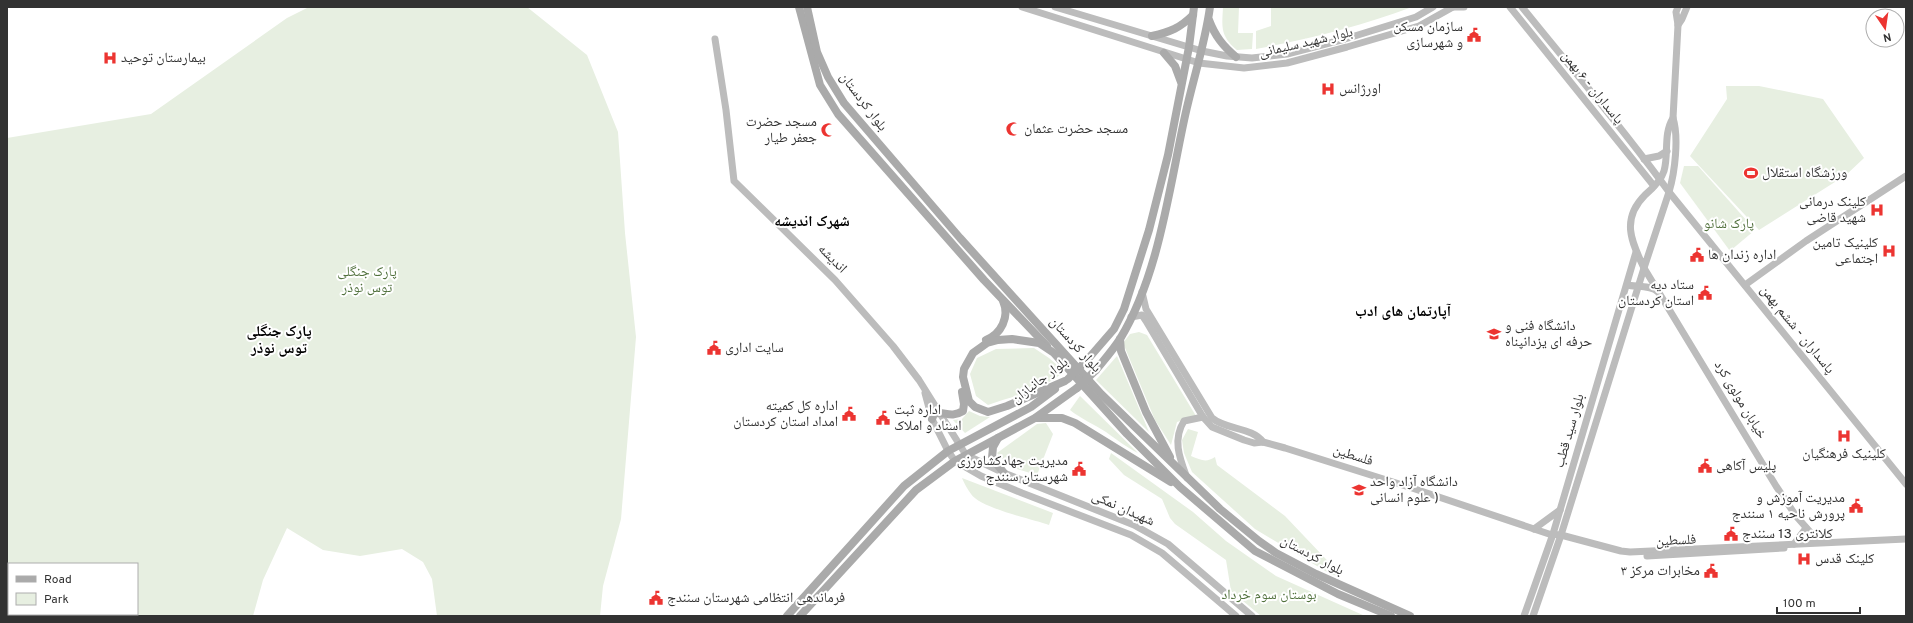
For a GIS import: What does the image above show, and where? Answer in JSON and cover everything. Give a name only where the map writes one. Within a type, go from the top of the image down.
[{"type":"main road","name":"بلوار کردستان","points":[[799,7],[828,78],[844,103],[992,273],[1101,394],[1188,479],[1244,530],[1276,553],[1316,574],[1410,616]]},
{"type":"main road","name":"بلوار کردستان","points":[[807,7],[808,28],[820,84],[838,114],[984,280],[1127,434],[1180,487],[1255,551],[1338,594],[1391,616]]},
{"type":"main road","name":"بلوار شهید سلیمانی","points":[[1022,7],[1186,60],[1244,68],[1287,63],[1419,26],[1453,7]]},
{"type":"main road","name":"بلوار شهید سلیمانی","points":[[1055,7],[1202,51],[1236,57],[1252,58],[1294,52],[1399,22],[1416,16],[1433,7]]},
{"type":"main road","name":"بلوار جانبازان","points":[[805,614],[910,494],[955,461],[1036,418],[1077,388],[1096,370],[1120,339],[1142,292],[1156,250],[1188,102],[1202,51],[1210,7]]},
{"type":"main road","points":[[1453,7],[1464,7]]},
{"type":"main road","name":"پاسداران - ۶ بهمن","points":[[1510,7],[1654,186]]},
{"type":"main road","name":"پاسداران - ۶ بهمن","points":[[1522,7],[1659,179]]},
{"type":"main road","points":[[1636,252],[1632,236],[1631,216],[1638,204],[1654,186],[1664,170],[1667,151],[1668,126],[1673,118],[1678,25],[1676,12],[1678,7]]},
{"type":"main road","points":[[1678,25],[1687,7]]},
{"type":"main road","points":[[1152,36],[1171,32],[1183,25],[1194,11]]},
{"type":"main road","name":"بلوار جانبازان","points":[[787,616],[904,486],[959,445],[1031,407],[1067,380],[1088,359],[1114,329],[1124,309],[1149,230],[1168,155],[1189,47],[1194,11]]},
{"type":"main road","points":[[1208,19],[1216,36],[1236,57]]},
{"type":"main road","name":"اندیشه","points":[[714,39],[726,110],[734,181],[835,280],[893,346],[919,380],[966,455]]},
{"type":"main road","points":[[1164,53],[1175,66],[1181,82]]},
{"type":"main road","name":"بلوار سید قطب","points":[[1524,616],[1555,536],[1669,192],[1672,181],[1676,129],[1673,118]]},
{"type":"main road","points":[[1644,159],[1659,156],[1667,151]]},
{"type":"main road","points":[[1744,285],[1806,241],[1906,176]]},
{"type":"main road","name":"پاسداران - ششم بهمن","points":[[1659,179],[1906,484]]},
{"type":"main road","name":"بلوار سید قطب","points":[[1533,616],[1555,536],[1560,510],[1636,252]]},
{"type":"main road","name":"خیابان مولوی کرد","points":[[1636,252],[1644,268],[1762,463],[1796,516],[1819,542]]},
{"type":"main road","points":[[984,280],[992,273]]},
{"type":"main road","points":[[1627,285],[1638,288],[1652,288],[1661,295]]},
{"type":"main road","name":"فلسطین","points":[[1142,292],[1146,309],[1212,418],[1224,425],[1258,436],[1263,442]]},
{"type":"main road","points":[[932,419],[934,414],[955,415],[963,411],[964,404],[959,377],[963,360],[977,344],[994,336],[1001,328],[1005,317],[1006,307],[1002,298]]},
{"type":"main road","name":"فلسطین","points":[[1131,317],[1142,315],[1203,417],[1212,427],[1244,440],[1254,443],[1263,442],[1412,488],[1555,536],[1630,556],[1787,548],[1795,543],[1905,539]]},
{"type":"main road","points":[[1120,339],[1121,351],[1146,412],[1173,463]]},
{"type":"main road","name":"بلوار کردستان","points":[[1054,354],[1039,343],[1027,340],[998,340],[987,343],[973,353],[964,369],[964,384],[968,396],[975,408],[988,412],[1007,406],[1067,380]]},
{"type":"main road","name":"اندیشه","points":[[919,380],[925,394],[932,419],[948,452],[955,461]]},
{"type":"main road","points":[[1188,479],[1178,452],[1177,439],[1184,421],[1203,417]]},
{"type":"main road","points":[[1036,418],[1062,418],[1075,423],[1180,487]]},
{"type":"main road","points":[[999,437],[994,445],[992,458],[1004,473]]},
{"type":"main road","points":[[1173,463],[1178,452]]},
{"type":"main road","name":"شهیدان نمکی","points":[[966,455],[1004,473],[1134,525],[1168,544],[1252,616]]},
{"type":"main road","name":"شهیدان نمکی","points":[[955,461],[981,476],[1131,535],[1162,553],[1236,616]]},
{"type":"main road","points":[[1534,529],[1560,510]]},
{"type":"main road","points":[[1795,543],[1806,528]]},
{"type":"main road","points":[[1905,539],[1906,531]]},
{"type":"green space","name":"پارک جنگلی توس نوذر","points":[[309,7],[527,7],[587,55],[618,132],[625,233],[636,337],[621,519],[603,586],[600,616],[437,616],[432,579],[423,562],[402,549],[360,556],[323,550],[287,528],[263,580],[253,616],[7,616],[7,138],[151,114],[287,18]]},
{"type":"green space","points":[[1223,7],[1239,7],[1238,33],[1253,33],[1252,49],[1237,50],[1231,45],[1223,31]]},
{"type":"green space","points":[[1271,7],[1412,7],[1335,31],[1256,49],[1256,31],[1271,26]]},
{"type":"green space","points":[[1726,86],[1759,86],[1823,99],[1864,158],[1846,175],[1759,230],[1690,156],[1727,99]]},
{"type":"green space","name":"پارک شانو","points":[[1684,166],[1698,166],[1755,230],[1730,251],[1680,183]]},
{"type":"green space","points":[[1139,332],[1147,335],[1196,416],[1177,422],[1171,445],[1155,420],[1123,343],[1130,334]]},
{"type":"green space","points":[[1034,348],[1064,371],[1056,378],[1038,388],[988,405],[976,396],[970,374],[977,358],[996,349]]},
{"type":"green space","points":[[1117,356],[1149,432],[1096,380]]},
{"type":"green space","points":[[1080,396],[1138,453],[1070,410]]},
{"type":"green space","points":[[969,411],[980,416],[990,417],[965,433],[953,420],[962,419]]},
{"type":"green space","points":[[1046,423],[1053,434],[1037,475],[1010,467],[997,453],[1037,424]]},
{"type":"green space","points":[[1188,429],[1198,432],[1191,456],[1201,460],[1212,459],[1215,457],[1217,465],[1285,516],[1342,576],[1332,575],[1255,529],[1192,472],[1184,453],[1182,440]]},
{"type":"green space","name":"بوستان سوم خرداد","points":[[1111,453],[1193,512],[1226,541],[1276,576],[1365,616],[1261,616],[1231,591],[1226,560],[1175,524],[1170,518],[1162,499],[1124,475],[1109,459]]},
{"type":"green space","points":[[962,478],[1053,513],[1049,525],[985,504],[971,494]]},
{"type":"place","name":"سازمان مسکن و شهرسازی","points":[[1474,35]]},
{"type":"place","name":"بیمارستان توحید","points":[[110,58]]},
{"type":"place","name":"اورژانس","points":[[1328,89]]},
{"type":"place","name":"مسجد حضرت عثمان","points":[[1013,129]]},
{"type":"place","name":"مسجد حضرت جعفر طیار","points":[[828,130]]},
{"type":"place","name":"ورزشگاه استقلال","points":[[1751,173]]},
{"type":"place","name":"کلینک درمانی شهید قاضی","points":[[1877,210]]},
{"type":"place","name":"کلینیک تامین اجتماعی","points":[[1889,251]]},
{"type":"place","name":"اداره زندان ها","points":[[1697,255]]},
{"type":"place","name":"ستاد دیه استان کردستان","points":[[1705,293]]},
{"type":"place","name":"دانشگاه فنی و حرفه ای یزدانپناه","points":[[1494,334]]},
{"type":"place","name":"سایت اداری","points":[[714,348]]},
{"type":"place","name":"اداره کل کمیته امداد استان کردستان","points":[[849,414]]},
{"type":"place","name":"اداره ثبت اسناد و املاک","points":[[883,418]]},
{"type":"place","name":"کلینیک فرهنگیان","points":[[1844,436]]},
{"type":"place","name":"پلیس آکاهی","points":[[1705,466]]},
{"type":"place","name":"مدیریت جهادکشاورزی شهرستان سنندج","points":[[1079,469]]},
{"type":"place","name":"دانشگاه آزاد واحد علوم انسانی )","points":[[1359,490]]},
{"type":"place","name":"مدیریت آموزش و پرورش ناحیه ۱ سنندج","points":[[1856,506]]},
{"type":"place","name":"کلانتری 13 سنندج","points":[[1731,534]]},
{"type":"place","name":"کلینک قدس","points":[[1804,559]]},
{"type":"place","name":"مخابرات مرکز ۳","points":[[1711,571]]},
{"type":"place","name":"فرماندهی انتظامی شهرستان سنندج","points":[[656,598]]},
{"type":"district","name":"شهرک اندیشه","points":[[812,222]]},
{"type":"district","name":"آپارتمان های ادب","points":[[1403,312]]},
{"type":"district","name":"پارک جنگلی توس نوذر","points":[[279,340]]}]
